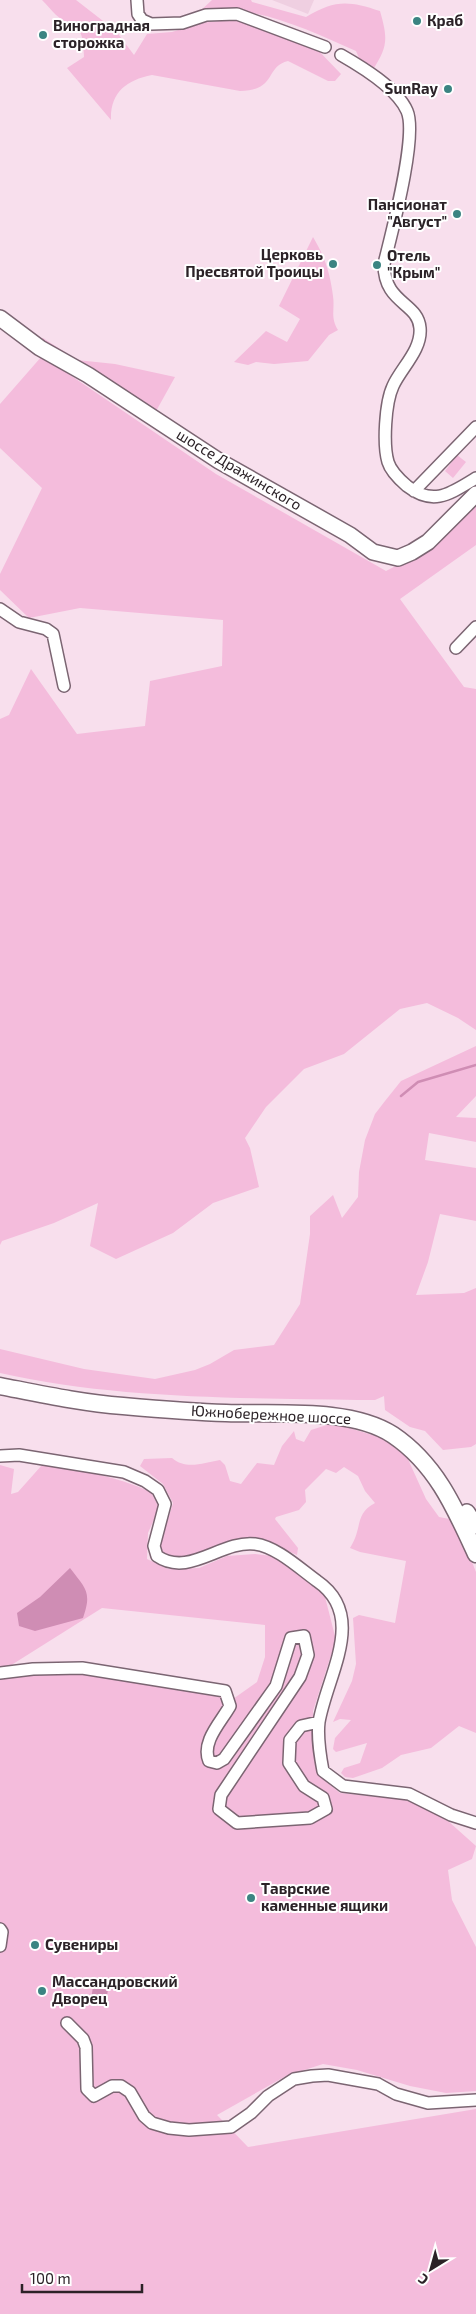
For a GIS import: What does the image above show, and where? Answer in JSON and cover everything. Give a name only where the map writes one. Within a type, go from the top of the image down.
[{"type":"highway","name":"Южнобережное шоссе","points":[[0,1379],[50,1389],[125,1399],[194,1405],[332,1409],[367,1416],[395,1427],[430,1456],[444,1474],[467,1512],[476,1532]]},
{"type":"highway","name":"Южнобережное шоссе","points":[[0,1386],[61,1398],[121,1406],[226,1413],[332,1416],[365,1421],[392,1434],[424,1461],[449,1496],[476,1554]]},
{"type":"main road","name":"шоссе Дражинского","points":[[0,318],[40,348],[88,375],[219,461],[350,535],[373,552],[398,558],[412,552],[428,542],[476,494]]},
{"type":"main road","points":[[467,1512],[476,1526]]},
{"type":"street","points":[[137,0],[138,14],[142,20],[151,24],[182,23],[206,15],[237,14],[325,46]]},
{"type":"street","points":[[341,55],[373,74],[407,110],[410,132],[399,202],[384,264],[384,274],[387,286],[396,298],[411,309],[417,318],[420,328],[416,348],[392,388],[386,438],[389,463],[398,478],[414,491],[432,498],[441,497],[476,478]]},
{"type":"street","points":[[414,491],[476,427]]},
{"type":"street","points":[[0,609],[19,622],[46,629],[53,634],[64,686]]},
{"type":"street","points":[[456,648],[476,627]]},
{"type":"street","points":[[0,1456],[19,1455],[124,1472],[145,1481],[158,1490],[165,1504],[154,1546],[156,1556],[164,1561],[176,1564],[191,1562],[243,1544],[256,1544],[273,1551],[325,1586],[337,1601],[343,1628],[335,1668],[319,1722],[319,1746],[323,1771],[343,1786],[409,1794],[451,1815],[476,1823]]},
{"type":"street","points":[[0,1673],[34,1669],[82,1668],[225,1691],[230,1706],[207,1745],[205,1752],[209,1761],[218,1764],[224,1759],[276,1686],[291,1638],[304,1636],[308,1655],[300,1677],[221,1795],[219,1809],[237,1823],[310,1818],[326,1810],[323,1798],[304,1786],[289,1763],[290,1740],[301,1726],[319,1722]]},
{"type":"street","points":[[0,1930],[2,1932],[0,1946]]},
{"type":"street","points":[[66,2023],[83,2039],[86,2047],[87,2089],[94,2096],[112,2086],[121,2086],[130,2092],[144,2116],[152,2123],[169,2128],[190,2130],[231,2127],[251,2113],[268,2096],[294,2079],[312,2076],[328,2075],[363,2080],[378,2084],[396,2094],[428,2103],[476,2100]]},
{"type":"shaded area","points":[[42,0],[76,0],[116,31],[134,55],[147,34],[172,32],[200,23],[237,21],[315,47],[341,74],[335,81],[328,81],[288,61],[276,68],[266,83],[260,87],[240,91],[152,75],[134,80],[121,89],[113,102],[111,120],[67,68],[84,57],[81,33],[63,21]]},
{"type":"shaded area","points":[[212,0],[251,0],[252,2],[306,17],[333,5],[350,4],[369,7],[380,11],[385,36],[384,49],[372,71],[362,65],[356,51],[279,20],[239,11],[199,12]]},
{"type":"shaded area","points":[[272,0],[314,0],[308,14]]},
{"type":"shaded area","points":[[313,237],[329,272],[333,296],[333,317],[338,330],[329,335],[308,361],[274,364],[256,362],[248,365],[234,362],[266,331],[287,342],[300,319],[279,306]]},
{"type":"shaded area","points":[[43,338],[77,360],[115,364],[175,377],[155,413],[39,339]]},
{"type":"shaded area","points":[[42,356],[216,474],[386,571],[421,553],[476,497],[476,545],[400,599],[464,687],[476,689],[476,1030],[458,1018],[427,1003],[400,1009],[344,1054],[304,1069],[266,1107],[245,1138],[250,1148],[259,1187],[213,1203],[173,1233],[116,1259],[90,1246],[98,1203],[54,1223],[2,1241],[0,1245],[0,719],[9,715],[31,669],[77,734],[145,726],[150,681],[222,666],[223,620],[80,608],[29,618],[0,590],[0,574],[42,488],[0,448],[0,404]]},
{"type":"shaded area","points":[[457,455],[466,462],[453,478],[445,471]]},
{"type":"shaded area","points":[[476,1046],[476,1096],[456,1117],[476,1118],[476,1142],[429,1133],[425,1160],[476,1168],[476,1221],[440,1214],[428,1262],[416,1295],[464,1293],[476,1288],[476,1444],[471,1447],[443,1450],[425,1431],[410,1427],[385,1410],[384,1396],[375,1400],[358,1400],[178,1396],[88,1388],[43,1382],[0,1373],[0,1349],[84,1369],[155,1379],[195,1370],[210,1364],[234,1350],[274,1345],[300,1304],[310,1234],[310,1216],[333,1195],[342,1218],[358,1197],[359,1172],[365,1140],[375,1114],[401,1081]]},
{"type":"shaded area","points":[[333,1423],[382,1438],[407,1457],[426,1499],[439,1517],[455,1520],[476,1572],[476,1733],[459,1726],[431,1748],[401,1755],[382,1768],[353,1778],[345,1777],[341,1773],[344,1768],[360,1763],[367,1743],[336,1752],[333,1749],[335,1738],[351,1720],[340,1719],[333,1722],[352,1681],[356,1664],[353,1618],[359,1615],[395,1623],[406,1561],[360,1552],[350,1548],[361,1517],[368,1507],[375,1503],[365,1491],[358,1476],[344,1467],[336,1473],[326,1469],[305,1490],[306,1502],[299,1510],[276,1517],[275,1519],[298,1548],[297,1555],[255,1537],[232,1542],[188,1560],[166,1557],[160,1546],[173,1503],[163,1484],[140,1466],[144,1459],[172,1458],[177,1462],[189,1465],[220,1460],[225,1465],[230,1481],[241,1484],[257,1463],[274,1465],[282,1446],[294,1431],[296,1439],[304,1442],[311,1430]]},
{"type":"shaded area","points":[[0,1465],[14,1469],[11,1494],[18,1492],[42,1465],[98,1474],[138,1486],[151,1492],[159,1508],[148,1533],[147,1559],[168,1569],[199,1568],[227,1556],[255,1554],[272,1556],[324,1593],[336,1640],[313,1711],[313,1739],[319,1776],[340,1793],[408,1800],[448,1821],[476,1846],[472,1859],[448,1870],[452,1900],[476,1947],[476,2091],[446,2093],[410,2086],[357,2070],[323,2064],[286,2076],[217,2115],[248,2147],[476,2109],[476,2314],[0,2314]],"holes":[[[102,1608],[265,1625],[265,1657],[257,1682],[233,1699],[61,1671],[5,1669]]]},
{"type":"shaded area","points":[[70,1568],[86,1591],[87,1602],[83,1618],[35,1631],[19,1626],[17,1613],[40,1597]]},
{"type":"shaded area","points":[[98,1984],[105,1985],[108,1989],[106,2003],[101,2005],[94,2004],[91,1999],[93,1987]]},
{"type":"waterway","points":[[401,1096],[418,1082],[476,1065]]},
{"type":"place","name":"Краб","points":[[417,21]]},
{"type":"place","name":"Виноградная сторожка","points":[[43,35]]},
{"type":"place","name":"SunRay","points":[[448,89]]},
{"type":"place","name":"Пансионат \"Август\"","points":[[457,214]]},
{"type":"place","name":"Церковь Пресвятой Троицы","points":[[333,264]]},
{"type":"place","name":"Отель \"Крым\"","points":[[377,265]]},
{"type":"place","name":"Таврские каменные ящики","points":[[251,1898]]},
{"type":"place","name":"Сувениры","points":[[35,1945]]},
{"type":"place","name":"Массандровский Дворец","points":[[42,1991]]}]
